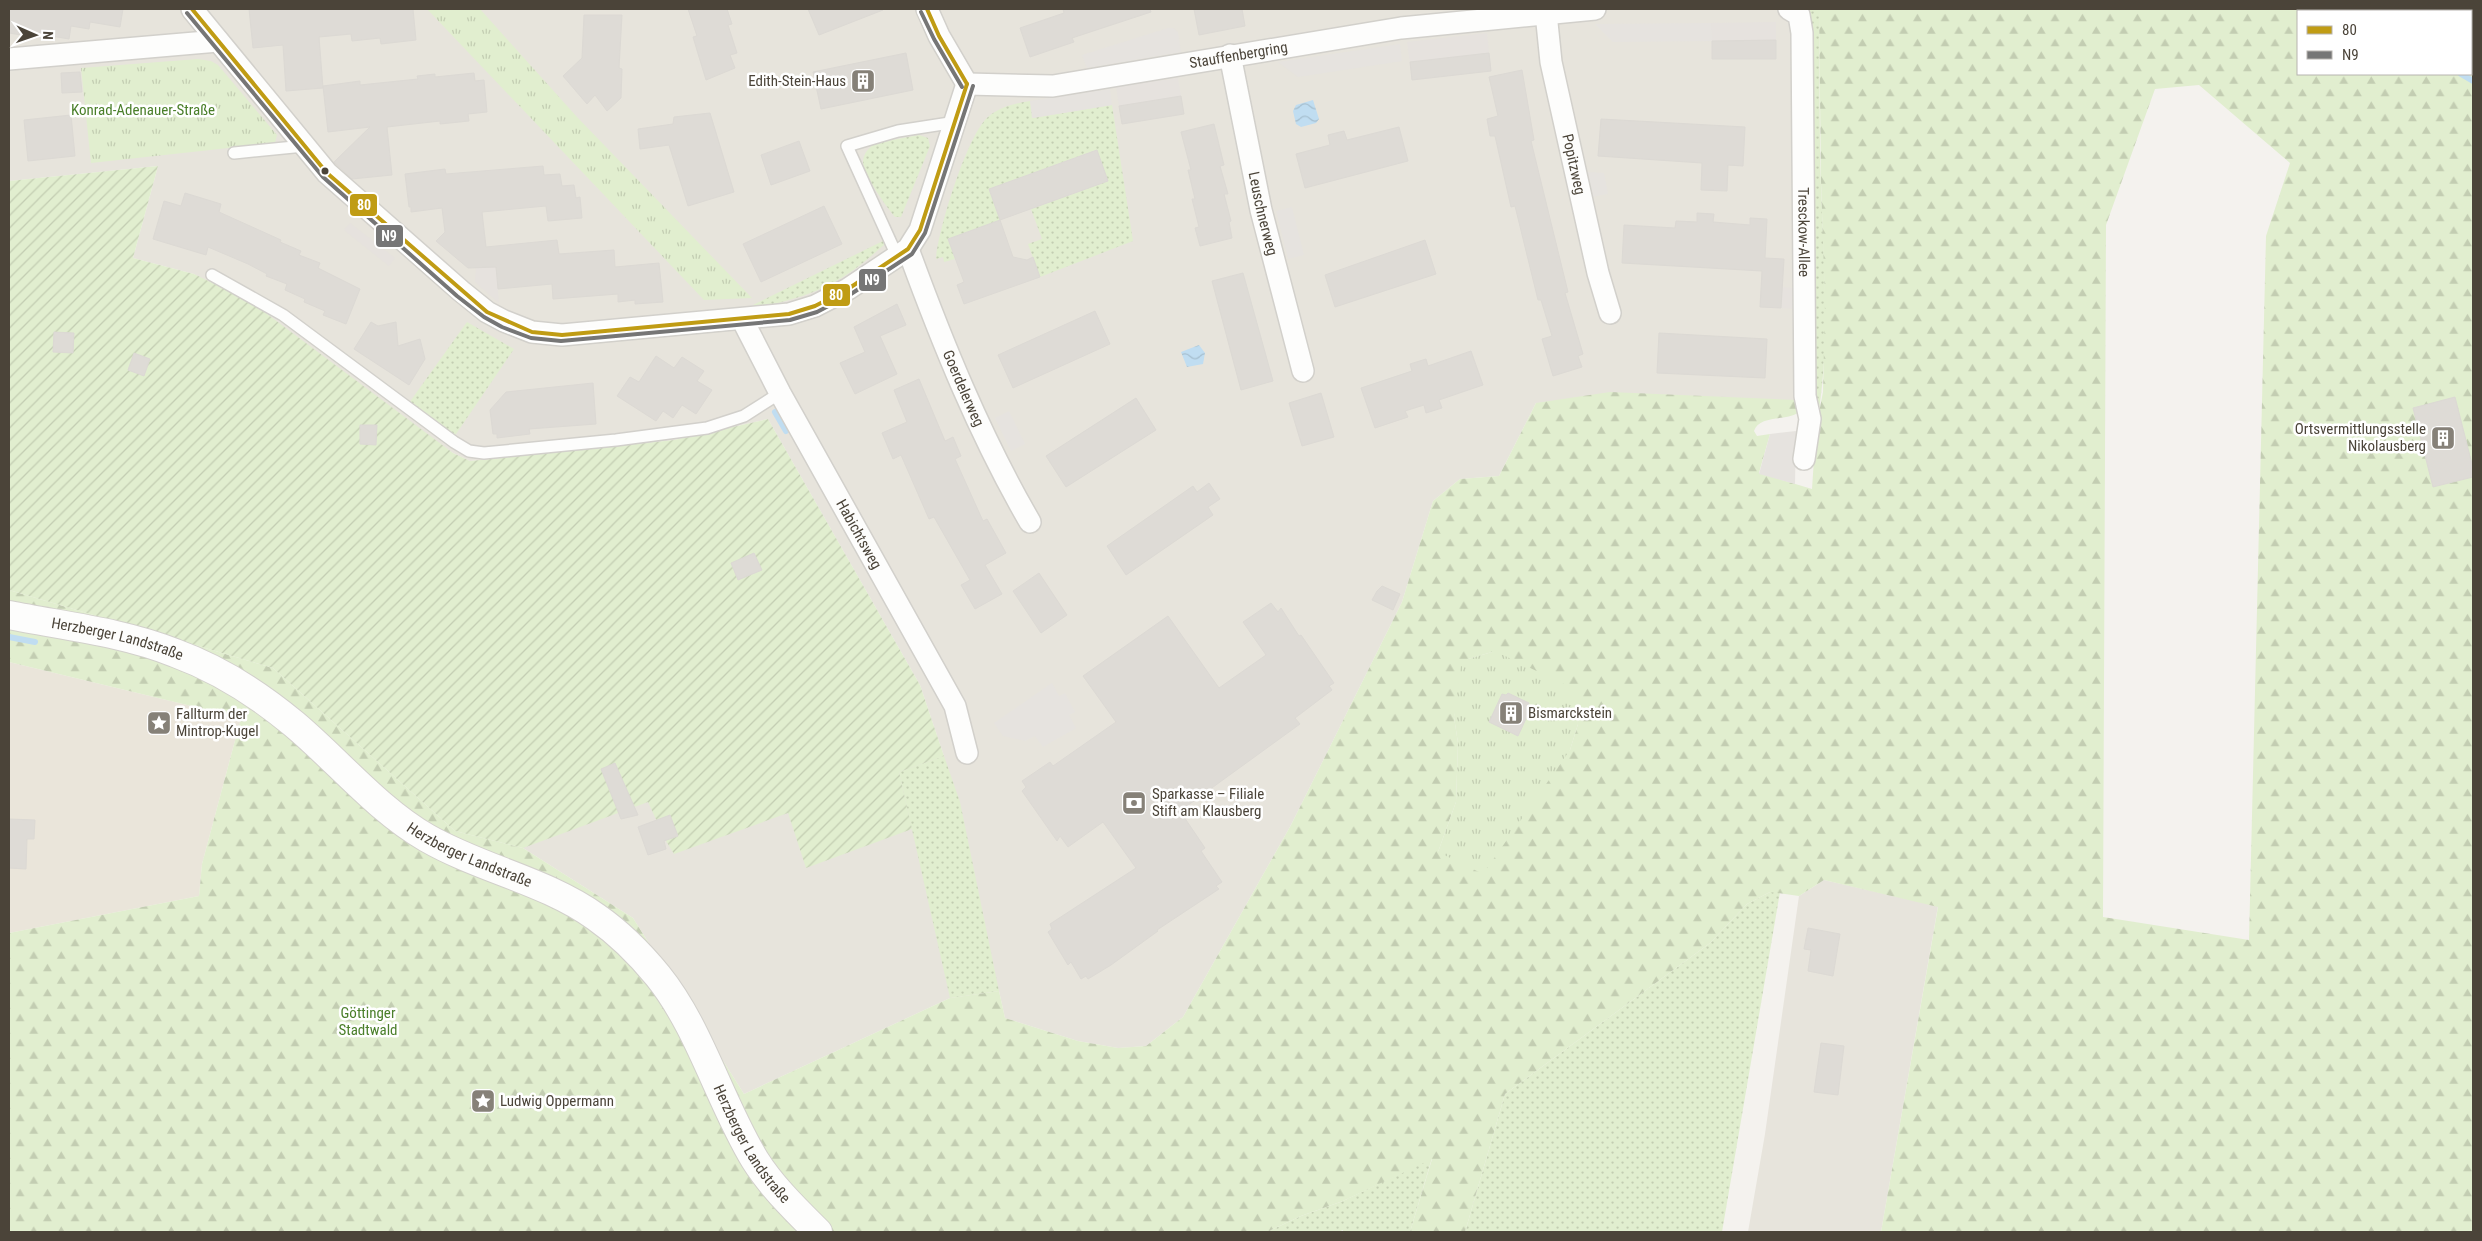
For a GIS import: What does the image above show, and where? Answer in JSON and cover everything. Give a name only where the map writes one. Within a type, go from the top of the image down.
[{"type":"street","points":[[192,9],[327,173],[487,312],[518,328],[562,335],[789,314],[815,306],[848,289],[902,253],[920,230],[967,84],[939,36],[927,9]]},
{"type":"street","name":"Stauffenbergring","points":[[967,84],[1053,86],[1401,28],[1595,9]]},
{"type":"street","name":"Tresckow-Allee","points":[[1789,9],[1799,15],[1802,33],[1805,396],[1810,419],[1804,459]]},
{"type":"street","name":"Popitzweg","points":[[1546,13],[1550,62],[1598,273],[1610,313]]},
{"type":"street","points":[[9,59],[218,41]]},
{"type":"street","name":"Leuschnerweg","points":[[1230,55],[1261,210],[1303,371]]},
{"type":"street","name":"Goerdelerweg","points":[[902,253],[1004,478],[1030,522]]},
{"type":"street","name":"Habichtsweg","points":[[742,319],[780,393],[955,706],[967,752]]},
{"type":"street","name":"Herzberger Landstraße","points":[[9,615],[109,634],[173,652],[213,669],[254,692],[293,723],[398,819],[427,838],[473,860],[556,894],[596,916],[628,944],[659,977],[680,1010],[756,1160],[788,1202],[818,1232]]},
{"type":"lane","name":"Goerdelerweg","points":[[902,253],[847,146],[898,131],[956,122]]},
{"type":"lane","points":[[234,153],[304,146]]},
{"type":"lane","points":[[212,275],[283,316],[439,432],[469,451],[484,454],[698,429],[744,416],[780,393]]},
{"type":"shaded area","points":[[9,9],[1819,9],[1797,400],[1536,403],[1499,476],[1460,479],[1433,501],[1402,602],[1291,825],[1183,1017],[1146,1046],[1118,1048],[1078,1041],[1005,1018],[999,991],[950,998],[744,1094],[633,918],[523,848],[536,784],[944,756],[920,685],[768,419],[674,440],[582,451],[470,461],[453,453],[194,274],[133,258],[158,166],[9,181]]},
{"type":"shaded area","points":[[1776,22],[1776,59],[1712,59],[1711,23]]},
{"type":"shaded area","points":[[1711,23],[1712,41],[1613,42],[1595,24]]},
{"type":"shaded area","points":[[1173,28],[1178,32],[1181,52],[1087,68],[1082,55]]},
{"type":"shaded area","points":[[1487,33],[1491,71],[1412,80],[1407,42]]},
{"type":"shaded area","points":[[1400,44],[1402,61],[1298,77],[1278,62]]},
{"type":"shaded area","points":[[1178,78],[1184,114],[1122,124],[1116,87]]},
{"type":"shaded area","points":[[1110,89],[1112,105],[1032,118],[1030,101]]},
{"type":"shaded area","points":[[1587,172],[1604,173],[1608,194],[1591,197]]},
{"type":"shaded area","points":[[1292,207],[1304,255],[1288,259],[1276,211]]},
{"type":"shaded area","points":[[350,223],[395,258],[389,266],[344,230]]},
{"type":"shaded area","points":[[484,228],[486,247],[494,246],[499,303],[475,282],[476,268],[468,268],[436,241],[445,232]]},
{"type":"shaded area","points":[[1761,286],[1798,288],[1797,309],[1760,307]]},
{"type":"shaded area","points":[[1009,411],[1025,444],[1011,451],[995,418]]},
{"type":"shaded area","points":[[1796,431],[1795,484],[1759,474],[1770,434]]},
{"type":"shaded area","points":[[9,662],[241,718],[202,864],[199,896],[9,933]]},
{"type":"shaded area","points":[[1052,683],[1059,696],[1065,693],[1075,712],[1069,715],[1076,728],[1043,747],[1035,736],[1025,741],[1003,736],[994,723]]},
{"type":"shaded area","points":[[1824,880],[1938,906],[1881,1232],[1748,1232],[1765,1134],[1799,896]]},
{"type":"green space","points":[[427,9],[480,9],[577,117],[752,298],[704,300]]},
{"type":"green space","points":[[1801,9],[1819,9],[1820,165],[1825,278],[1825,338],[1821,398],[1816,428]]},
{"type":"green space","name":"Göttinger Stadtwald","points":[[1819,9],[2473,9],[2473,1232],[1881,1232],[1938,907],[1824,880],[1799,896],[1770,892],[1747,904],[1710,943],[1505,1094],[1465,1232],[1410,1232],[1432,1159],[1343,1201],[1301,1216],[1267,1232],[9,1232],[9,933],[199,896],[202,864],[241,718],[9,662],[9,590],[273,668],[455,831],[523,848],[633,918],[744,1094],[950,998],[999,991],[1005,1018],[1078,1041],[1118,1048],[1146,1046],[1183,1017],[1291,825],[1402,602],[1433,501],[1460,479],[1499,476],[1536,403],[1610,392],[1797,400],[1800,406],[1798,413],[1767,420],[1757,426],[1754,431],[1757,436],[1770,434],[1759,473],[1812,489],[1816,428],[1823,392],[1825,302],[1821,182]],"holes":[[[2199,85],[2290,163],[2266,236],[2249,940],[2103,917],[2106,225],[2155,89]],[[1492,652],[1577,704],[1578,724],[1570,750],[1438,852],[1456,802],[1458,743],[1454,717],[1468,659]]]},
{"type":"green space","name":"Konrad-Adenauer-Straße","points":[[198,59],[211,61],[218,65],[277,135],[275,143],[91,163],[81,68]]},
{"type":"green space","points":[[1030,101],[1033,118],[1112,105],[1133,241],[1040,277],[1028,244],[1042,239],[1031,209],[1108,181],[1096,150],[989,189],[1000,220],[948,239],[955,259],[944,262],[943,257],[936,259],[942,227],[955,184],[971,143],[980,127],[988,117],[998,110],[1013,104]]},
{"type":"green space","points":[[919,135],[928,138],[930,146],[901,217],[895,217],[871,182],[864,167],[864,156],[876,143]]},
{"type":"green space","points":[[158,166],[133,258],[194,274],[251,302],[453,453],[470,461],[674,440],[768,419],[920,685],[944,756],[899,772],[912,829],[806,868],[788,813],[674,854],[648,802],[523,848],[455,831],[273,668],[9,590],[9,181]]},
{"type":"green space","points":[[883,241],[886,243],[870,257],[855,269],[827,286],[779,303],[758,308],[753,305]]},
{"type":"green space","points":[[467,322],[514,349],[454,437],[409,403]]},
{"type":"green space","points":[[1492,652],[1499,653],[1568,686],[1577,704],[1578,724],[1570,750],[1483,874],[1438,852],[1456,802],[1458,743],[1454,717],[1461,665],[1468,659]]},
{"type":"green space","points":[[944,756],[960,802],[999,991],[950,998],[899,772]]},
{"type":"green space","points":[[1770,892],[1780,892],[1722,1232],[1465,1232],[1505,1094],[1710,943],[1747,904]]},
{"type":"green space","points":[[1432,1158],[1410,1232],[1343,1232],[1343,1230],[1338,1232],[1267,1232],[1301,1216],[1343,1201]]},
{"type":"water","points":[[1313,100],[1319,119],[1316,123],[1301,127],[1296,124],[1293,111],[1296,105]]},
{"type":"water","points":[[1199,345],[1205,353],[1203,364],[1187,367],[1181,352]]},
{"type":"building","points":[[9,9],[123,9],[120,27],[90,22],[89,29],[71,26],[69,39],[34,33],[34,37],[9,33]]},
{"type":"building","points":[[249,9],[413,9],[416,40],[381,44],[380,38],[352,41],[351,34],[319,37],[323,88],[286,91],[283,45],[253,48]]},
{"type":"building","points":[[688,9],[727,9],[732,24],[728,25],[737,53],[730,55],[735,68],[706,80],[693,37],[697,36]]},
{"type":"building","points":[[808,9],[883,9],[883,10],[819,35]]},
{"type":"building","points":[[1063,9],[1150,9],[1151,12],[1072,38],[1074,42],[1030,57],[1020,28],[1064,13]]},
{"type":"building","points":[[1194,9],[1242,9],[1245,26],[1199,35]]},
{"type":"building","points":[[584,15],[622,15],[619,68],[622,69],[621,98],[607,111],[595,95],[587,104],[563,76],[582,58]]},
{"type":"building","points":[[1776,40],[1776,59],[1712,59],[1712,41]]},
{"type":"building","name":"Edith-Stein-Haus","points":[[906,53],[913,90],[821,109],[813,72]]},
{"type":"building","points":[[1489,53],[1491,71],[1412,80],[1410,62]]},
{"type":"building","points":[[1522,70],[1534,140],[1531,141],[1568,292],[1565,293],[1583,354],[1578,356],[1582,367],[1553,376],[1542,339],[1552,336],[1541,300],[1538,300],[1515,206],[1511,207],[1495,136],[1490,136],[1487,119],[1498,116],[1489,77]]},
{"type":"building","points":[[80,72],[82,92],[62,93],[61,73]]},
{"type":"building","points":[[474,73],[475,81],[484,80],[487,112],[468,114],[469,121],[440,124],[440,121],[387,127],[392,175],[352,179],[334,162],[370,127],[328,132],[323,86],[360,81],[360,85],[418,79],[417,76],[435,74],[435,77]]},
{"type":"building","points":[[1181,96],[1184,114],[1122,124],[1119,106]]},
{"type":"building","points":[[710,113],[734,192],[688,206],[669,145],[640,149],[638,129],[673,124],[674,117]]},
{"type":"building","points":[[71,115],[75,156],[28,161],[24,120]]},
{"type":"building","points":[[1601,119],[1745,127],[1743,166],[1728,165],[1727,191],[1701,190],[1702,163],[1598,156]]},
{"type":"building","points":[[1214,124],[1224,165],[1220,166],[1228,194],[1224,194],[1231,221],[1229,222],[1232,238],[1200,246],[1195,228],[1199,227],[1192,199],[1195,199],[1188,170],[1191,170],[1181,132]]},
{"type":"building","points":[[1399,127],[1408,161],[1305,188],[1296,154],[1330,145],[1328,135],[1344,131],[1347,140]]},
{"type":"building","points":[[799,141],[810,171],[771,185],[761,155]]},
{"type":"building","points":[[1097,150],[1108,181],[1000,220],[989,189]]},
{"type":"building","points":[[543,166],[544,175],[560,174],[562,186],[574,185],[576,198],[580,197],[582,218],[548,221],[546,206],[482,212],[486,247],[557,240],[559,254],[614,250],[615,267],[659,263],[663,302],[635,304],[635,300],[618,302],[618,294],[553,299],[552,284],[498,289],[496,267],[468,268],[436,241],[445,232],[442,208],[411,212],[411,207],[409,207],[405,174],[445,169],[446,174]]},
{"type":"building","points":[[185,193],[221,204],[219,212],[281,240],[280,242],[301,251],[299,255],[320,263],[318,268],[360,289],[346,324],[323,315],[325,311],[304,302],[305,299],[285,290],[287,284],[266,276],[267,274],[248,264],[208,247],[206,255],[153,239],[164,201],[181,206]]},
{"type":"building","points":[[824,206],[842,244],[761,282],[743,244]]},
{"type":"building","points":[[1697,213],[1714,214],[1713,222],[1750,225],[1750,218],[1767,219],[1765,258],[1784,259],[1781,308],[1760,307],[1762,271],[1622,263],[1624,225],[1675,228],[1676,221],[1697,222]]},
{"type":"building","points":[[1000,220],[1013,257],[1027,260],[1033,257],[1040,277],[964,304],[957,285],[964,282],[948,239]]},
{"type":"building","points":[[1425,240],[1436,274],[1335,307],[1325,275]]},
{"type":"building","points":[[1243,273],[1273,381],[1241,390],[1212,281]]},
{"type":"building","points":[[897,304],[906,325],[880,336],[897,374],[855,394],[840,363],[865,352],[854,327]]},
{"type":"building","points":[[1095,311],[1110,344],[1013,388],[998,355]]},
{"type":"building","points":[[371,322],[378,326],[396,322],[398,346],[420,339],[425,359],[409,385],[354,349]]},
{"type":"building","points":[[54,332],[74,333],[73,353],[53,352]]},
{"type":"building","points":[[1659,333],[1767,339],[1765,378],[1657,373]]},
{"type":"building","points":[[1471,351],[1483,385],[1439,400],[1442,408],[1426,413],[1424,405],[1405,411],[1408,417],[1375,428],[1361,388],[1412,371],[1410,364],[1426,359],[1428,366]]},
{"type":"building","points":[[134,353],[150,359],[144,376],[128,370]]},
{"type":"building","points":[[656,356],[674,368],[682,357],[704,371],[697,381],[712,390],[696,414],[682,405],[673,418],[663,411],[656,421],[617,396],[630,377],[639,382]]},
{"type":"building","points":[[919,379],[945,441],[953,437],[961,456],[955,459],[983,521],[987,519],[1006,553],[985,565],[1002,594],[975,609],[961,585],[970,580],[934,517],[929,519],[901,455],[893,459],[882,433],[907,422],[894,390]]},
{"type":"building","points":[[593,383],[596,424],[529,429],[530,434],[497,438],[497,434],[493,434],[490,410],[506,392]]},
{"type":"building","points":[[1321,393],[1334,437],[1302,446],[1289,403]]},
{"type":"building","name":"Ortsvermittlungsstelle Nikolausberg","points":[[2455,397],[2473,468],[2473,477],[2433,487],[2413,408]]},
{"type":"building","points":[[1136,398],[1156,430],[1066,487],[1046,456]]},
{"type":"building","points":[[360,425],[377,425],[376,445],[360,444]]},
{"type":"building","points":[[1209,483],[1220,499],[1208,507],[1213,515],[1126,575],[1107,546],[1193,486],[1197,492]]},
{"type":"building","points":[[754,553],[762,570],[738,580],[731,563]]},
{"type":"building","points":[[1039,573],[1067,615],[1041,633],[1013,591]]},
{"type":"building","points":[[1382,586],[1400,594],[1393,610],[1372,600]]},
{"type":"building","points":[[1271,603],[1278,612],[1281,608],[1299,636],[1301,635],[1334,683],[1329,686],[1332,690],[1295,718],[1300,724],[1180,811],[1205,848],[1201,851],[1222,882],[1216,886],[1219,889],[1157,930],[1111,965],[1088,979],[1086,976],[1081,979],[1071,962],[1068,965],[1048,932],[1052,929],[1050,924],[1136,868],[1103,822],[1068,847],[1060,836],[1057,841],[1022,791],[1026,787],[1022,781],[1050,762],[1053,766],[1116,722],[1083,676],[1168,616],[1219,688],[1266,655],[1243,622]]},
{"type":"building","name":"Bismarckstein","points":[[1508,693],[1529,703],[1528,706],[1531,708],[1518,736],[1489,722],[1502,694],[1506,695]]},
{"type":"building","points":[[615,763],[638,815],[621,819],[601,769]]},
{"type":"building","points":[[670,815],[678,836],[664,841],[666,849],[648,855],[638,827]]},
{"type":"building","points":[[9,819],[35,820],[34,839],[27,839],[26,869],[9,868]]},
{"type":"building","points":[[1808,928],[1840,934],[1833,976],[1808,971],[1811,950],[1804,949]]},
{"type":"building","points":[[1821,1043],[1844,1046],[1838,1095],[1814,1092]]},
{"type":"waterway","points":[[2463,75],[2473,81]]},
{"type":"waterway","points":[[775,412],[786,431]]},
{"type":"waterway","points":[[9,637],[35,642]]},
{"type":"transit line","name":"80","points":[[192,9],[327,173],[487,312],[532,332],[562,335],[789,314],[815,306],[848,289],[908,249],[920,230],[967,84]]},
{"type":"transit line","name":"80","points":[[927,9],[939,36],[967,84]]},
{"type":"transit line","name":"N9","points":[[921,12],[934,39],[962,87]]},
{"type":"transit line","name":"N9","points":[[187,13],[323,177],[457,296],[484,317],[502,327],[531,338],[561,341],[790,320],[817,312],[851,294],[912,254],[925,233],[973,86]]},
{"type":"place","name":"Edith-Stein-Haus","points":[[863,81]]},
{"type":"place","name":"Ortsvermittlungsstelle Nikolausberg","points":[[2443,438]]},
{"type":"place","name":"Bismarckstein","points":[[1511,713]]},
{"type":"place","name":"Fallturm der Mintrop-Kugel","points":[[159,723]]},
{"type":"place","name":"Sparkasse – Filiale Stift am Klausberg","points":[[1134,803]]},
{"type":"place","name":"Ludwig Oppermann","points":[[483,1101]]}]
